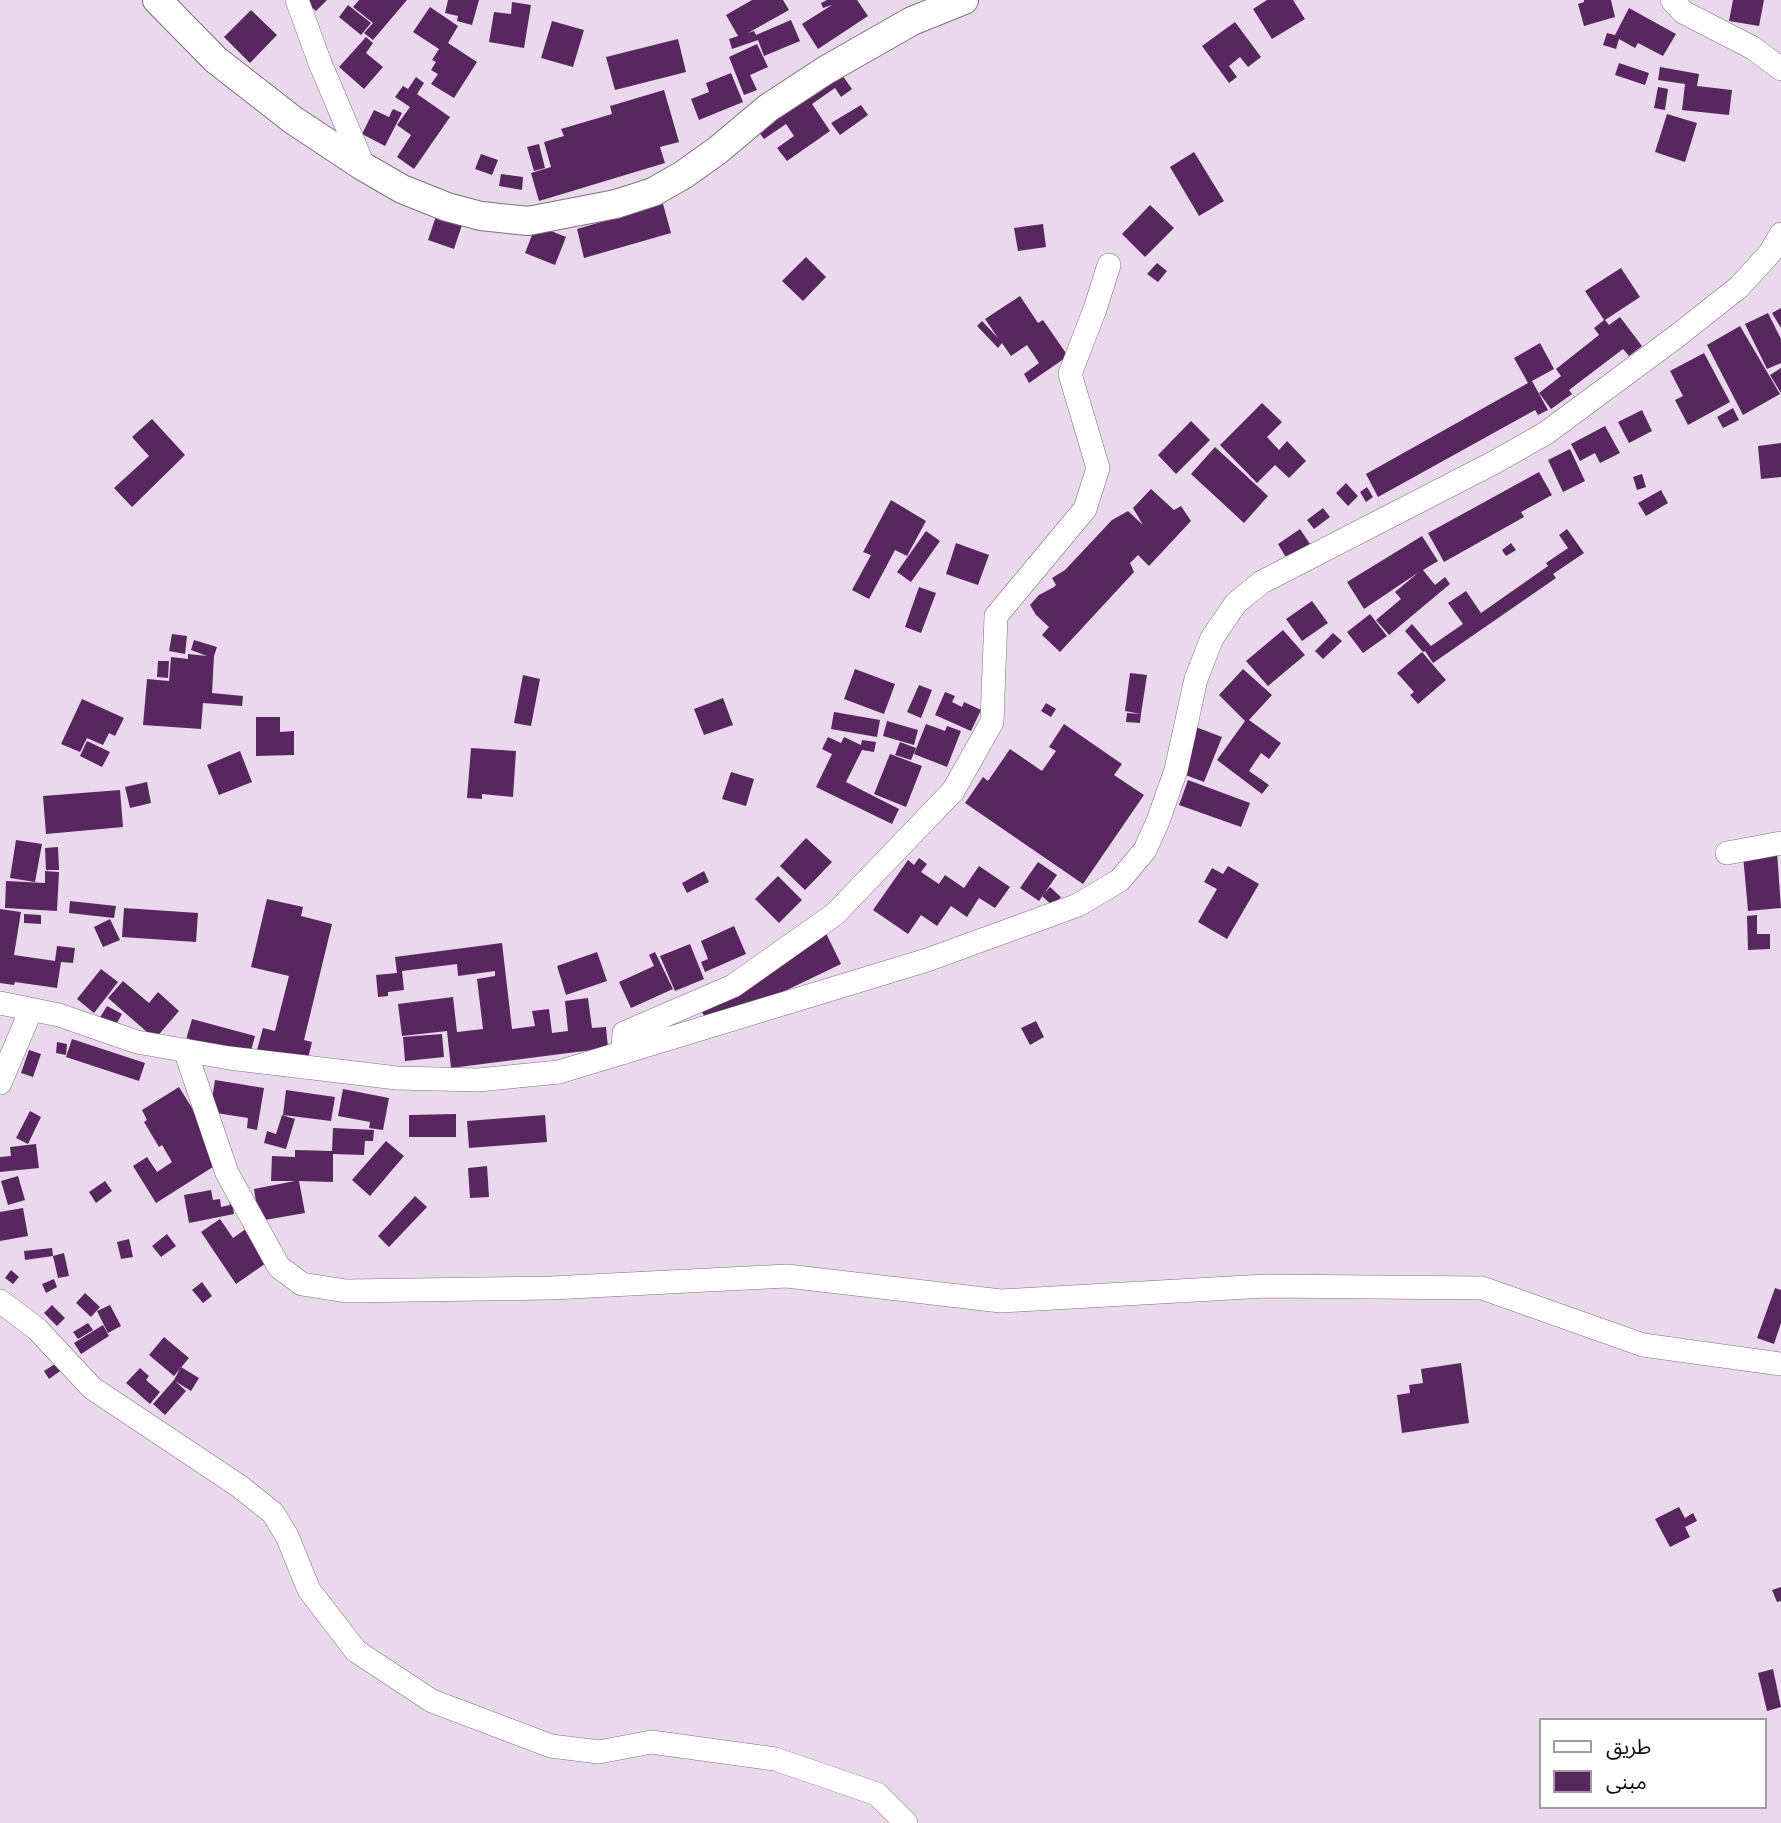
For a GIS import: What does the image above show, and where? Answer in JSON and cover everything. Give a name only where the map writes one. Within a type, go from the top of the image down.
[{"type":"main road","points":[[157,0],[216,60],[293,120],[364,167],[402,189],[447,207],[481,216],[528,221],[616,204],[653,192],[683,175],[768,108],[838,63],[912,21],[958,1]]},
{"type":"street","points":[[297,0],[320,63],[364,167]]},
{"type":"street","points":[[1672,0],[1683,12],[1753,48],[1781,69]]},
{"type":"street","points":[[0,1003],[59,1016],[137,1042],[185,1050],[397,1078],[478,1080],[559,1072],[927,960],[1078,905],[1119,880],[1144,850],[1158,821],[1176,770],[1196,679],[1212,638],[1236,603],[1262,582],[1546,433],[1739,287],[1772,266],[1781,234]]},
{"type":"street","points":[[622,1053],[624,1033],[733,986],[835,914],[953,791],[992,722],[996,616],[1085,509],[1098,468],[1070,374],[1109,265]]},
{"type":"street","points":[[1727,853],[1781,843]]},
{"type":"street","points":[[0,1083],[31,1010]]},
{"type":"street","points":[[185,1050],[228,1173],[279,1267],[302,1284],[346,1291],[551,1288],[787,1276],[1001,1301],[1266,1286],[1482,1288],[1643,1345],[1781,1364]]},
{"type":"street","points":[[0,1301],[37,1328],[92,1388],[239,1486],[273,1513],[309,1590],[356,1651],[432,1701],[551,1746],[599,1752],[651,1742],[775,1759],[877,1794],[906,1823]]},
{"type":"building","points":[[304,0],[327,0],[316,11]]},
{"type":"building","points":[[359,0],[407,0],[373,40],[364,33],[373,23],[353,7]]},
{"type":"building","points":[[448,0],[479,0],[472,25],[457,21],[458,16],[445,13]]},
{"type":"building","points":[[752,0],[783,0],[789,10],[748,33],[754,31],[756,35],[791,20],[800,41],[764,56],[758,40],[732,49],[729,39],[738,36],[726,15]]},
{"type":"building","points":[[827,0],[857,0],[868,16],[818,49],[802,24],[832,5],[823,8],[821,3]]},
{"type":"building","points":[[1267,0],[1293,0],[1305,19],[1272,39],[1253,9]]},
{"type":"building","points":[[1584,0],[1611,0],[1615,17],[1584,26],[1578,4]]},
{"type":"building","points":[[1733,0],[1764,0],[1759,26],[1729,21]]},
{"type":"building","points":[[512,2],[531,5],[524,48],[489,42],[494,12],[511,14]]},
{"type":"building","points":[[348,5],[371,23],[361,35],[339,17]]},
{"type":"building","points":[[430,7],[458,26],[448,43],[477,62],[454,98],[431,84],[438,74],[431,70],[436,62],[432,60],[439,49],[413,32]]},
{"type":"building","points":[[1629,8],[1676,34],[1663,56],[1638,43],[1635,48],[1619,39],[1616,49],[1603,45],[1607,33],[1615,35]]},
{"type":"building","points":[[251,10],[277,35],[250,63],[224,37]]},
{"type":"building","points":[[552,21],[584,30],[573,67],[541,58]]},
{"type":"building","points":[[1235,22],[1261,57],[1248,67],[1240,57],[1229,66],[1237,77],[1229,83],[1202,46]]},
{"type":"building","points":[[366,37],[373,43],[366,53],[383,67],[364,89],[339,67]]},
{"type":"building","points":[[678,39],[686,72],[615,90],[606,57]]},
{"type":"building","points":[[757,44],[768,67],[750,75],[757,90],[744,95],[729,57]]},
{"type":"building","points":[[1619,63],[1649,73],[1645,85],[1615,75]]},
{"type":"building","points":[[1660,67],[1699,74],[1697,86],[1732,90],[1729,115],[1682,110],[1685,84],[1658,80]]},
{"type":"building","points":[[838,69],[852,89],[841,97],[835,88],[812,104],[830,131],[787,161],[777,148],[794,136],[786,124],[764,139],[755,127]]},
{"type":"building","points":[[731,73],[743,102],[699,120],[691,99],[709,92],[706,83]]},
{"type":"building","points":[[416,77],[424,83],[417,94],[450,117],[414,169],[397,157],[411,135],[397,125],[410,107],[395,97],[403,86],[408,89]]},
{"type":"building","points":[[1658,87],[1668,89],[1665,110],[1654,108]]},
{"type":"building","points":[[664,90],[679,142],[660,147],[665,163],[539,201],[531,173],[551,167],[544,142],[564,136],[561,129],[612,114],[610,106]]},
{"type":"building","points":[[861,105],[868,115],[840,135],[831,123]]},
{"type":"building","points":[[393,109],[402,113],[385,146],[362,134],[374,110],[389,117]]},
{"type":"building","points":[[1667,114],[1697,123],[1685,162],[1655,152]]},
{"type":"building","points":[[539,144],[545,168],[534,171],[527,147]]},
{"type":"building","points":[[1194,152],[1224,201],[1199,216],[1170,167]]},
{"type":"building","points":[[481,154],[498,160],[492,175],[475,169]]},
{"type":"building","points":[[501,174],[523,177],[522,190],[499,186]]},
{"type":"building","points":[[663,204],[671,233],[584,258],[577,229]]},
{"type":"building","points":[[1150,205],[1174,228],[1145,257],[1122,234]]},
{"type":"building","points":[[439,207],[465,216],[454,249],[428,240]]},
{"type":"building","points":[[1043,224],[1046,247],[1018,251],[1014,228]]},
{"type":"building","points":[[536,225],[566,237],[555,265],[525,253]]},
{"type":"building","points":[[806,257],[826,277],[803,301],[782,281]]},
{"type":"building","points":[[1157,263],[1167,271],[1158,282],[1147,274]]},
{"type":"building","points":[[1621,268],[1640,297],[1605,320],[1609,325],[1620,317],[1642,346],[1629,356],[1623,349],[1569,390],[1572,394],[1551,409],[1539,393],[1561,376],[1556,369],[1599,335],[1594,328],[1604,320],[1585,291]]},
{"type":"building","points":[[1020,296],[1038,323],[1043,320],[1068,356],[1029,383],[1024,374],[1039,363],[1027,345],[1011,356],[1002,343],[998,348],[977,326],[982,321],[998,338],[985,319]]},
{"type":"building","points":[[1781,308],[1781,328],[1772,313]]},
{"type":"building","points":[[1768,313],[1781,339],[1781,363],[1767,369],[1745,324]]},
{"type":"building","points":[[1740,326],[1780,394],[1743,415],[1707,345]]},
{"type":"building","points":[[1540,343],[1554,369],[1532,381],[1548,410],[1538,415],[1535,410],[1378,497],[1366,474],[1528,383],[1514,358]]},
{"type":"building","points":[[1704,353],[1730,402],[1688,425],[1675,400],[1683,396],[1670,371]]},
{"type":"building","points":[[1781,368],[1781,393],[1770,375]]},
{"type":"building","points":[[1262,403],[1282,422],[1267,437],[1279,450],[1287,441],[1306,461],[1289,478],[1275,465],[1257,483],[1220,445]]},
{"type":"building","points":[[1733,408],[1739,420],[1723,428],[1717,417]]},
{"type":"building","points":[[1642,410],[1652,431],[1629,443],[1618,422]]},
{"type":"building","points":[[152,419],[185,455],[132,507],[114,488],[149,456],[132,437]]},
{"type":"building","points":[[1191,421],[1210,440],[1176,474],[1158,455]]},
{"type":"building","points":[[1605,426],[1620,453],[1600,463],[1595,453],[1580,461],[1571,444]]},
{"type":"building","points":[[1781,443],[1781,477],[1761,479],[1758,446]]},
{"type":"building","points":[[1215,447],[1268,496],[1244,523],[1191,474]]},
{"type":"building","points":[[1570,449],[1585,481],[1563,492],[1548,460]]},
{"type":"building","points":[[1539,472],[1552,495],[1521,512],[1524,517],[1444,562],[1428,533]]},
{"type":"building","points":[[1642,474],[1646,487],[1637,490],[1633,477]]},
{"type":"building","points":[[1346,483],[1358,496],[1348,506],[1336,493]]},
{"type":"building","points":[[1367,487],[1373,497],[1366,502],[1360,492]]},
{"type":"building","points":[[1151,489],[1174,510],[1181,506],[1191,521],[1149,566],[1138,555],[1130,563],[1134,572],[1060,652],[1042,635],[1049,627],[1030,605],[1039,595],[1056,585],[1052,578],[1065,570],[1112,520],[1128,511],[1143,525],[1133,508]]},
{"type":"building","points":[[1661,490],[1668,503],[1646,516],[1638,503]]},
{"type":"building","points":[[891,500],[926,521],[907,556],[895,550],[869,599],[852,590],[871,555],[863,552]]},
{"type":"building","points":[[1323,508],[1330,517],[1314,529],[1307,520]]},
{"type":"building","points":[[1300,529],[1310,544],[1287,559],[1278,544]]},
{"type":"building","points":[[1567,529],[1584,553],[1553,574],[1556,578],[1433,663],[1405,631],[1412,624],[1431,646],[1463,624],[1448,603],[1466,591],[1481,613],[1548,566],[1546,563],[1568,548],[1559,535]]},
{"type":"building","points":[[926,531],[940,541],[911,582],[897,572]]},
{"type":"building","points":[[1422,536],[1438,561],[1423,570],[1435,585],[1445,577],[1450,584],[1389,635],[1376,620],[1401,599],[1395,592],[1419,572],[1364,609],[1347,582]]},
{"type":"building","points":[[956,543],[989,555],[978,585],[946,574]]},
{"type":"building","points":[[1511,543],[1516,550],[1506,556],[1502,550]]},
{"type":"building","points":[[919,587],[936,593],[921,633],[905,627]]},
{"type":"building","points":[[1312,601],[1328,623],[1302,641],[1286,619]]},
{"type":"building","points":[[1370,614],[1387,636],[1363,653],[1347,632]]},
{"type":"building","points":[[1283,630],[1305,655],[1268,686],[1246,661]]},
{"type":"building","points":[[1333,633],[1342,641],[1323,659],[1315,651]]},
{"type":"building","points":[[172,634],[187,636],[185,654],[169,651]]},
{"type":"building","points":[[194,640],[217,647],[212,693],[243,696],[242,706],[203,703],[201,729],[143,725],[147,679],[169,681],[171,657],[188,659],[188,654],[207,656],[191,650]]},
{"type":"building","points":[[1422,652],[1446,680],[1418,704],[1410,695],[1414,692],[1397,673]]},
{"type":"building","points":[[158,661],[169,661],[168,678],[157,677]]},
{"type":"building","points":[[855,669],[895,684],[884,714],[844,699]]},
{"type":"building","points":[[1243,669],[1272,695],[1249,720],[1281,743],[1269,759],[1261,753],[1249,771],[1269,785],[1262,794],[1217,760],[1245,721],[1219,695]]},
{"type":"building","points":[[1130,673],[1147,675],[1141,714],[1125,711]]},
{"type":"building","points":[[523,675],[540,679],[531,726],[514,723]]},
{"type":"building","points":[[919,685],[932,690],[921,718],[907,712]]},
{"type":"building","points":[[945,692],[955,696],[952,702],[962,707],[964,702],[981,710],[971,731],[935,715]]},
{"type":"building","points":[[723,698],[733,725],[704,735],[694,709]]},
{"type":"building","points":[[82,699],[124,718],[115,736],[109,733],[103,745],[87,738],[80,752],[61,744]]},
{"type":"building","points":[[1046,703],[1056,709],[1051,717],[1041,711]]},
{"type":"building","points":[[834,712],[880,720],[877,737],[831,729]]},
{"type":"building","points":[[1127,713],[1141,714],[1140,723],[1126,722]]},
{"type":"building","points":[[256,717],[280,717],[280,732],[294,731],[294,755],[256,756]]},
{"type":"building","points":[[887,721],[918,730],[914,745],[883,736]]},
{"type":"building","points":[[926,724],[945,731],[947,726],[961,731],[947,767],[914,754]]},
{"type":"building","points":[[1064,724],[1122,764],[1114,775],[1144,795],[1083,884],[965,803],[983,777],[988,781],[1010,749],[1042,771],[1056,751],[1049,747]]},
{"type":"building","points":[[1193,726],[1222,737],[1204,782],[1175,771]]},
{"type":"building","points":[[828,737],[841,743],[844,737],[861,745],[862,740],[876,742],[874,752],[862,750],[846,782],[899,809],[892,824],[816,787],[832,754],[822,749]]},
{"type":"building","points":[[87,741],[110,752],[102,767],[80,756]]},
{"type":"building","points":[[900,742],[916,748],[911,760],[895,755]]},
{"type":"building","points":[[471,748],[516,751],[513,797],[482,794],[482,799],[467,798]]},
{"type":"building","points":[[240,751],[252,782],[219,795],[207,765]]},
{"type":"building","points":[[890,754],[922,766],[906,807],[874,794]]},
{"type":"building","points":[[731,772],[754,779],[746,806],[722,799]]},
{"type":"building","points":[[1188,780],[1250,803],[1241,827],[1179,805]]},
{"type":"building","points":[[147,782],[151,803],[130,808],[125,787]]},
{"type":"building","points":[[120,790],[123,827],[46,834],[43,796]]},
{"type":"building","points":[[806,838],[832,862],[805,890],[780,866]]},
{"type":"building","points":[[16,840],[42,844],[35,882],[10,878]]},
{"type":"building","points":[[58,847],[59,870],[46,870],[45,848]]},
{"type":"building","points":[[1777,852],[1781,908],[1748,911],[1743,855]]},
{"type":"building","points":[[919,858],[927,864],[921,872],[939,884],[945,875],[964,888],[979,866],[1010,887],[995,908],[979,898],[967,917],[951,906],[937,926],[921,915],[908,934],[873,910],[908,860],[914,865]]},
{"type":"building","points":[[1038,862],[1057,875],[1039,901],[1020,888]]},
{"type":"building","points":[[1228,866],[1259,884],[1227,939],[1198,922],[1217,889],[1204,882],[1212,868],[1223,874]]},
{"type":"building","points":[[45,871],[59,872],[57,911],[5,908],[6,881],[45,883]]},
{"type":"building","points":[[704,871],[709,882],[687,893],[682,883]]},
{"type":"building","points":[[778,876],[802,900],[779,923],[755,899]]},
{"type":"building","points":[[1050,887],[1061,897],[1053,906],[1042,896]]},
{"type":"building","points":[[267,899],[303,907],[301,916],[332,924],[304,1040],[312,1042],[307,1062],[257,1050],[263,1028],[275,1031],[289,976],[251,967]]},
{"type":"building","points":[[70,901],[116,906],[114,918],[69,913]]},
{"type":"building","points":[[124,908],[198,913],[196,942],[122,937]]},
{"type":"building","points":[[0,909],[21,912],[14,955],[55,961],[57,946],[75,948],[73,963],[61,962],[57,988],[15,982],[14,985],[0,983]]},
{"type":"building","points":[[24,914],[41,915],[41,924],[24,923]]},
{"type":"building","points":[[1757,915],[1757,934],[1770,934],[1770,949],[1748,950],[1747,916]]},
{"type":"building","points":[[110,919],[120,940],[103,947],[94,927]]},
{"type":"building","points":[[734,926],[746,954],[705,972],[701,962],[708,959],[701,941]]},
{"type":"building","points":[[824,929],[841,964],[710,1027],[701,1010],[646,1037]]},
{"type":"building","points":[[502,943],[512,1029],[535,1026],[532,1011],[549,1009],[552,1033],[568,1031],[565,1001],[588,998],[592,1028],[606,1027],[608,1048],[451,1068],[447,1031],[402,1036],[398,1004],[453,997],[457,1032],[483,1029],[477,979],[495,976],[495,971],[458,976],[457,964],[402,971],[404,990],[388,992],[388,996],[378,997],[376,975],[397,973],[395,957]]},
{"type":"building","points":[[690,944],[704,979],[675,991],[660,956]]},
{"type":"building","points":[[597,952],[607,981],[566,995],[557,966]]},
{"type":"building","points":[[655,952],[673,989],[631,1008],[619,982],[654,966],[649,955]]},
{"type":"building","points":[[101,969],[118,982],[94,1013],[77,999]]},
{"type":"building","points":[[123,981],[149,1003],[158,992],[179,1011],[155,1039],[108,998]]},
{"type":"building","points":[[107,1006],[122,1014],[114,1028],[99,1019]]},
{"type":"building","points":[[192,1019],[255,1036],[249,1058],[186,1040]]},
{"type":"building","points":[[1036,1021],[1044,1037],[1030,1045],[1021,1028]]},
{"type":"building","points":[[442,1034],[444,1057],[405,1061],[403,1037]]},
{"type":"building","points":[[72,1039],[145,1063],[139,1081],[66,1057]]},
{"type":"building","points":[[57,1042],[67,1044],[66,1055],[56,1053]]},
{"type":"building","points":[[29,1050],[41,1054],[33,1077],[21,1073]]},
{"type":"building","points":[[215,1080],[264,1088],[257,1130],[247,1128],[248,1118],[210,1112]]},
{"type":"building","points":[[179,1087],[224,1160],[156,1203],[133,1166],[147,1157],[157,1172],[172,1162],[144,1122],[147,1120],[142,1110]]},
{"type":"building","points":[[343,1089],[389,1098],[383,1130],[369,1128],[370,1122],[338,1116]]},
{"type":"building","points":[[286,1090],[335,1097],[331,1121],[283,1115]]},
{"type":"building","points":[[30,1111],[41,1117],[28,1144],[16,1138]]},
{"type":"building","points":[[456,1114],[456,1137],[409,1137],[409,1115]]},
{"type":"building","points":[[282,1115],[295,1119],[286,1149],[264,1143],[267,1131],[276,1134]]},
{"type":"building","points":[[545,1115],[547,1142],[469,1148],[467,1121]]},
{"type":"building","points":[[333,1128],[374,1130],[373,1141],[365,1141],[364,1155],[333,1154],[333,1182],[299,1181],[305,1213],[259,1221],[254,1189],[295,1181],[271,1181],[272,1156],[295,1157],[295,1150],[332,1151]]},
{"type":"building","points":[[386,1141],[404,1156],[370,1196],[352,1180]]},
{"type":"building","points":[[36,1144],[39,1168],[0,1172],[0,1157],[11,1156],[10,1147]]},
{"type":"building","points":[[487,1166],[489,1197],[470,1198],[468,1168]]},
{"type":"building","points":[[18,1176],[25,1200],[8,1205],[1,1181]]},
{"type":"building","points":[[105,1181],[112,1191],[96,1203],[89,1192]]},
{"type":"building","points":[[211,1190],[213,1200],[220,1199],[221,1207],[230,1205],[228,1195],[231,1194],[234,1214],[189,1223],[184,1195]]},
{"type":"building","points":[[415,1196],[427,1207],[389,1247],[378,1236]]},
{"type":"building","points":[[23,1208],[28,1236],[0,1241],[0,1212]]},
{"type":"building","points":[[220,1219],[233,1238],[250,1226],[272,1259],[236,1284],[201,1232]]},
{"type":"building","points":[[167,1234],[176,1246],[161,1257],[152,1246]]},
{"type":"building","points":[[129,1239],[133,1257],[121,1259],[117,1242]]},
{"type":"building","points":[[52,1248],[53,1256],[25,1260],[24,1251]]},
{"type":"building","points":[[64,1253],[69,1276],[58,1278],[53,1256]]},
{"type":"building","points":[[11,1270],[19,1277],[13,1284],[5,1278]]},
{"type":"building","points":[[54,1279],[57,1287],[46,1293],[42,1284]]},
{"type":"building","points":[[202,1282],[212,1296],[203,1303],[192,1290]]},
{"type":"building","points":[[1775,1288],[1781,1290],[1781,1323],[1774,1344],[1757,1338]]},
{"type":"building","points":[[85,1293],[100,1307],[91,1317],[76,1303]]},
{"type":"building","points":[[52,1305],[65,1318],[57,1326],[44,1313]]},
{"type":"building","points":[[110,1305],[121,1326],[108,1333],[97,1311]]},
{"type":"building","points":[[88,1323],[93,1330],[78,1339],[73,1332]]},
{"type":"building","points":[[103,1325],[109,1336],[81,1354],[74,1343]]},
{"type":"building","points":[[164,1337],[189,1358],[174,1376],[149,1355]]},
{"type":"building","points":[[58,1362],[63,1369],[49,1379],[44,1371]]},
{"type":"building","points":[[1461,1363],[1469,1423],[1402,1433],[1397,1395],[1410,1393],[1409,1385],[1423,1383],[1421,1369]]},
{"type":"building","points":[[181,1367],[199,1378],[191,1391],[175,1381],[186,1391],[165,1415],[153,1404],[174,1380]]},
{"type":"building","points":[[140,1368],[149,1376],[146,1380],[160,1392],[150,1404],[126,1383]]},
{"type":"building","points":[[1679,1507],[1685,1518],[1693,1513],[1697,1521],[1685,1527],[1690,1537],[1670,1547],[1655,1519]]},
{"type":"building","points":[[1781,1587],[1781,1601],[1777,1602],[1772,1590]]},
{"type":"building","points":[[1773,1669],[1781,1707],[1767,1711],[1758,1673]]}]
